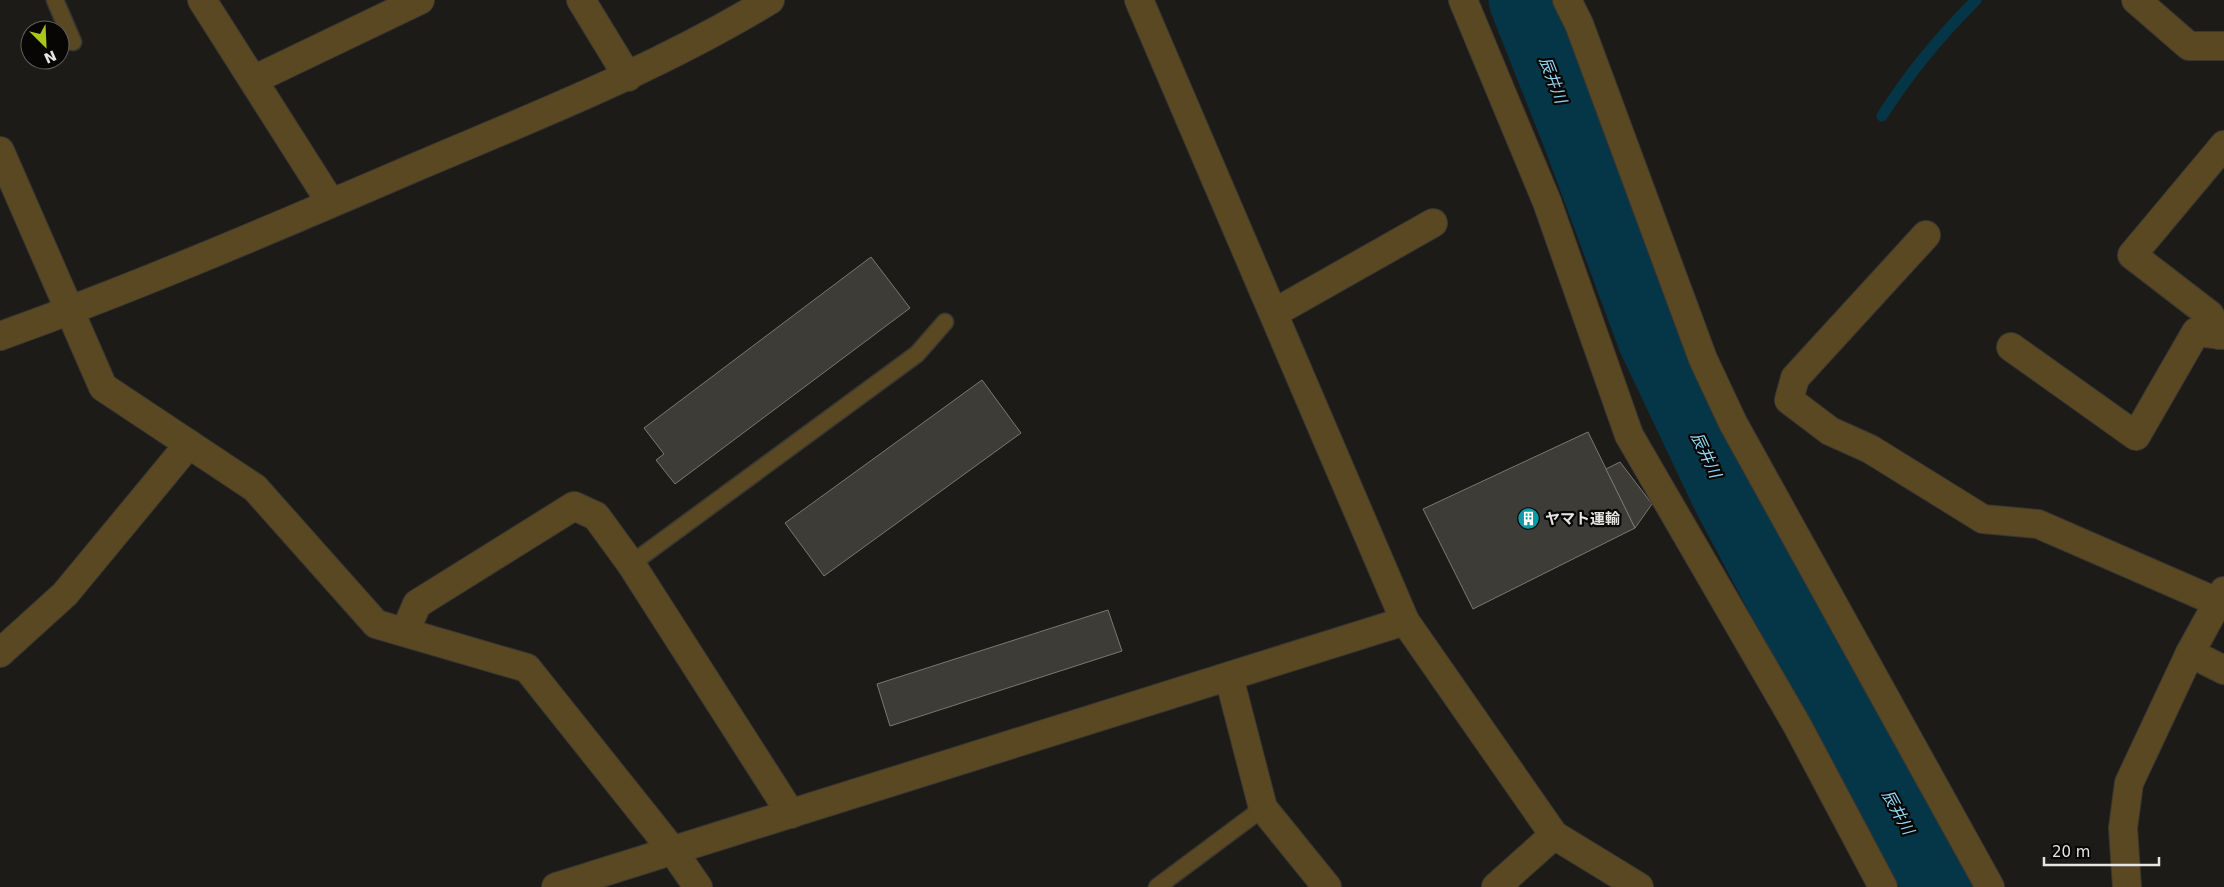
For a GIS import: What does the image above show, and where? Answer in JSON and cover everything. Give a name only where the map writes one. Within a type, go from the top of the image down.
[{"type":"street","points":[[202,0],[331,203]]},
{"type":"street","points":[[253,80],[420,0]]},
{"type":"street","points":[[581,0],[628,77]]},
{"type":"street","points":[[0,336],[69,311],[331,203],[628,77],[717,32],[770,0]]},
{"type":"street","points":[[1139,0],[1405,621],[1554,835],[1639,887]]},
{"type":"street","points":[[1463,0],[1547,202],[1629,435],[1797,725],[1883,887]]},
{"type":"street","points":[[1567,0],[1578,24],[1703,359],[1733,423],[1990,887]]},
{"type":"street","points":[[2136,0],[2189,46],[2224,46]]},
{"type":"street","points":[[2222,335],[2210,315],[2132,255],[2224,145]]},
{"type":"street","points":[[1,157],[103,386],[255,488],[376,624],[527,668],[673,851],[698,887]]},
{"type":"street","points":[[1274,314],[1433,223]]},
{"type":"street","points":[[1926,235],[1795,378],[1789,400],[1830,431],[1870,449],[1983,518],[2038,524],[2221,597],[2190,653],[2128,783],[2122,828],[2126,887]]},
{"type":"street","points":[[2011,347],[2136,436],[2196,332],[2222,335]]},
{"type":"street","points":[[0,652],[65,594],[189,444]]},
{"type":"street","points":[[405,632],[417,604],[574,506],[596,516],[631,564],[791,814]]},
{"type":"street","points":[[556,887],[1405,621]]},
{"type":"street","points":[[2190,653],[2224,670]]},
{"type":"street","points":[[1230,677],[1263,808],[1327,887]]},
{"type":"street","points":[[1496,887],[1554,835]]},
{"type":"lane","points":[[54,0],[73,42]]},
{"type":"lane","points":[[631,564],[917,354],[945,322]]},
{"type":"lane","points":[[1157,887],[1263,808]]},
{"type":"building","points":[[871,257],[910,308],[675,484],[656,460],[664,454],[644,428]]},
{"type":"building","points":[[982,380],[1021,433],[824,576],[785,523]]},
{"type":"building","name":"ヤマト運輸","points":[[1588,432],[1635,528],[1473,609],[1423,509]]},
{"type":"building","points":[[1620,462],[1652,504],[1635,528],[1606,469]]},
{"type":"building","points":[[1108,610],[1122,651],[890,726],[877,684]]},
{"type":"waterway","name":"辰井川","points":[[1523,0],[1578,139],[1652,339],[1725,493],[1805,644],[1939,887]]},
{"type":"waterway","points":[[1882,116],[1926,55],[1976,0]]},
{"type":"place","name":"ヤマト運輸","points":[[1529,519]]}]
